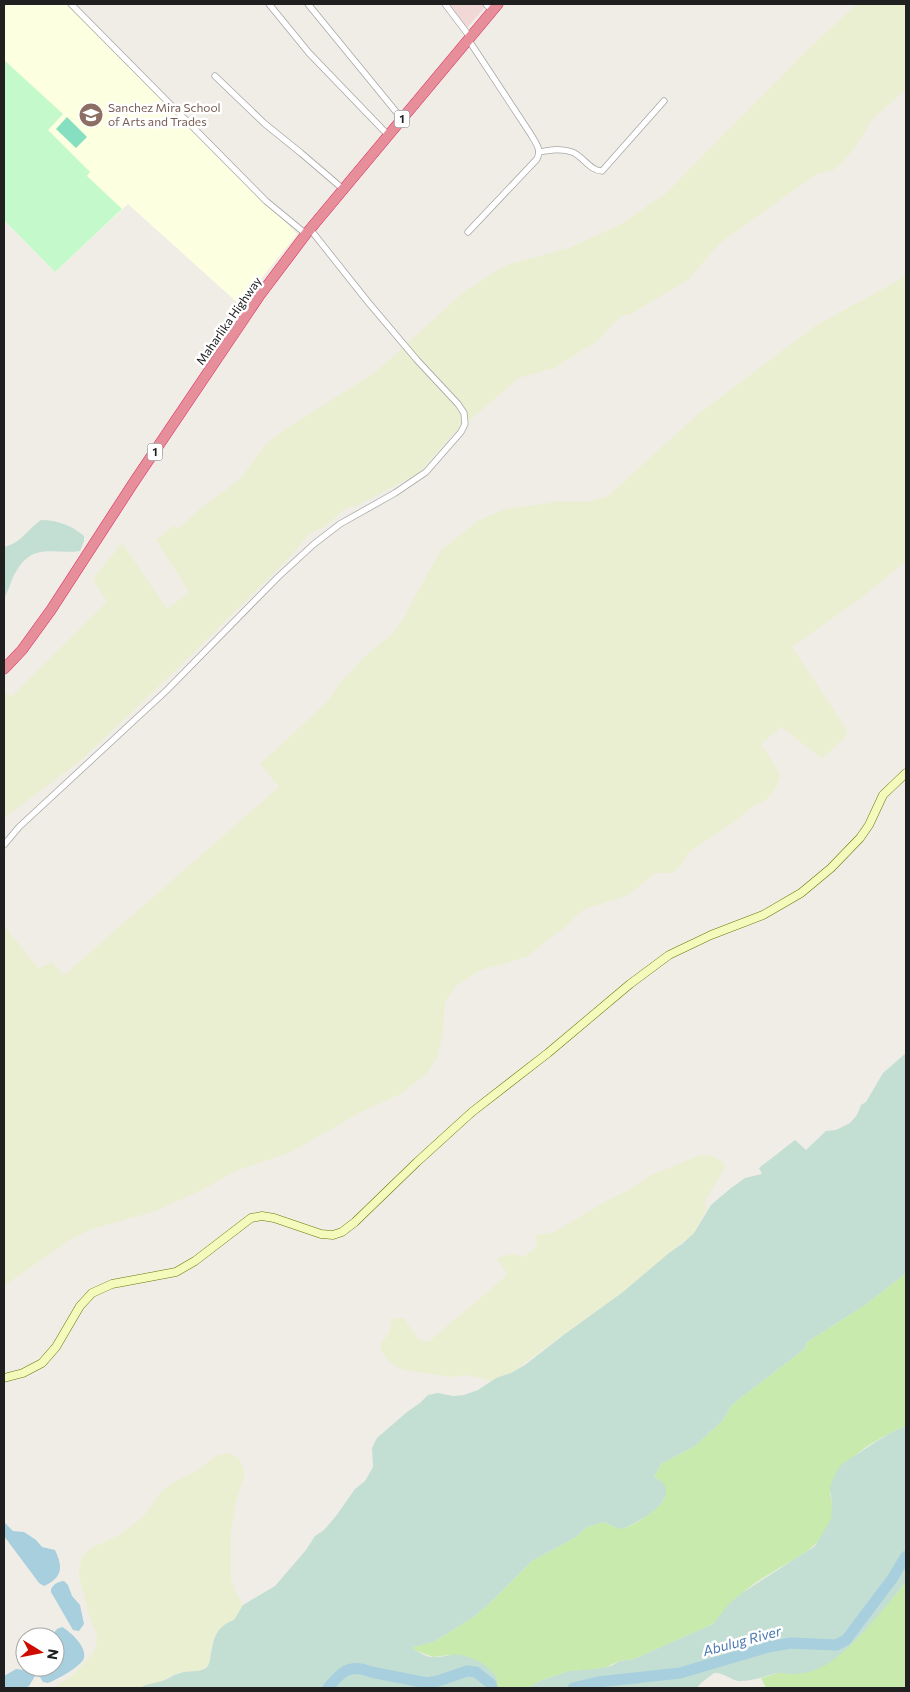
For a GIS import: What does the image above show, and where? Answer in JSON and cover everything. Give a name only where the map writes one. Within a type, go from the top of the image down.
[{"type":"highway","name":"Maharlika Highway","points":[[4,669],[36,632],[260,295],[308,232],[469,38],[492,6]]},
{"type":"street","points":[[4,846],[19,827],[167,690],[314,544],[340,524],[396,493],[426,472],[461,432],[465,424],[464,413],[458,404],[417,360],[308,232],[266,201],[71,4]]},
{"type":"street","points":[[269,4],[309,54],[388,135]]},
{"type":"street","points":[[308,4],[402,119]]},
{"type":"street","points":[[445,4],[530,133],[539,152],[536,160],[468,232]]},
{"type":"street","points":[[215,76],[264,124],[343,190]]},
{"type":"street","points":[[539,152],[566,150],[574,152],[593,169],[602,171],[664,100]]},
{"type":"street","points":[[4,1378],[23,1373],[42,1363],[56,1347],[80,1306],[92,1293],[112,1284],[176,1272],[195,1261],[251,1218],[262,1216],[274,1218],[321,1234],[333,1235],[342,1232],[472,1112],[548,1053],[630,984],[669,955],[711,935],[763,915],[801,893],[831,868],[860,838],[869,825],[883,795],[906,773]]},
{"type":"shaded area","name":"Sanchez Mira School of Arts and Trades","points":[[7,4],[70,4],[297,234],[240,305],[128,204],[55,272],[4,220],[4,9]]},
{"type":"shaded area","points":[[446,4],[484,4],[486,6],[466,29]]},
{"type":"shaded area","points":[[857,4],[906,4],[906,89],[872,120],[843,162],[833,170],[817,174],[720,243],[688,280],[629,315],[622,315],[596,342],[554,368],[519,378],[453,434],[419,473],[358,505],[346,508],[326,526],[309,534],[293,554],[177,669],[79,762],[4,818],[4,693],[12,696],[107,602],[93,579],[122,543],[167,609],[189,592],[156,540],[173,526],[179,528],[200,509],[240,479],[266,444],[284,430],[377,371],[461,294],[506,265],[569,248],[621,224],[666,193],[808,49]]},
{"type":"shaded area","points":[[906,273],[906,561],[865,595],[792,647],[847,730],[846,737],[822,759],[781,727],[761,744],[779,772],[780,778],[775,789],[767,799],[750,808],[741,817],[688,853],[682,864],[673,873],[655,873],[626,896],[586,909],[527,957],[481,970],[455,987],[445,1002],[443,1034],[437,1058],[427,1073],[401,1094],[361,1112],[291,1152],[236,1171],[202,1190],[156,1211],[92,1229],[70,1240],[4,1286],[4,925],[38,968],[52,962],[64,975],[279,787],[260,764],[328,701],[342,680],[362,659],[394,632],[406,615],[441,550],[478,521],[507,508],[557,501],[588,502],[608,496],[697,415],[815,326],[899,280]]},
{"type":"shaded area","points":[[41,520],[64,524],[84,536],[80,551],[46,552],[31,556],[24,561],[15,573],[4,598],[4,547],[15,543]]},
{"type":"shaded area","points":[[906,1053],[906,1273],[865,1305],[807,1342],[804,1349],[731,1406],[723,1420],[695,1446],[661,1464],[654,1477],[663,1483],[666,1490],[665,1498],[653,1511],[622,1529],[604,1522],[587,1527],[576,1537],[532,1561],[475,1616],[433,1642],[413,1647],[414,1650],[429,1657],[459,1655],[475,1660],[490,1669],[496,1677],[496,1688],[140,1688],[180,1673],[206,1668],[209,1665],[212,1645],[219,1630],[225,1624],[234,1620],[243,1605],[275,1586],[306,1550],[315,1536],[324,1530],[355,1489],[365,1481],[373,1467],[372,1448],[377,1438],[407,1412],[428,1395],[438,1393],[453,1396],[464,1395],[478,1390],[496,1378],[511,1373],[525,1365],[623,1292],[682,1244],[694,1233],[711,1205],[745,1178],[762,1174],[759,1168],[795,1140],[806,1150],[826,1131],[836,1130],[850,1123],[857,1115],[861,1105],[866,1102],[883,1073]]},
{"type":"shaded area","points":[[701,1155],[713,1156],[724,1162],[725,1168],[705,1202],[707,1209],[694,1233],[623,1292],[511,1373],[492,1381],[467,1375],[451,1377],[403,1370],[391,1363],[383,1354],[380,1349],[381,1343],[389,1333],[394,1318],[404,1318],[418,1339],[428,1342],[506,1276],[506,1272],[497,1259],[499,1257],[514,1254],[523,1257],[537,1247],[536,1235],[554,1232],[627,1191],[651,1175]]},
{"type":"shaded area","points":[[906,1426],[906,1582],[863,1633],[837,1657],[824,1666],[802,1673],[779,1673],[739,1681],[714,1673],[697,1688],[529,1688],[540,1681],[569,1671],[595,1669],[611,1666],[620,1661],[634,1659],[713,1624],[730,1603],[742,1593],[815,1546],[831,1519],[830,1488],[836,1472],[842,1464],[877,1441]]},
{"type":"shaded area","points":[[228,1453],[239,1458],[244,1470],[231,1533],[231,1579],[243,1605],[234,1620],[228,1622],[214,1638],[209,1664],[206,1668],[196,1672],[180,1672],[140,1688],[53,1688],[73,1675],[93,1653],[97,1642],[97,1636],[88,1612],[79,1576],[82,1557],[91,1548],[119,1535],[144,1516],[158,1495],[172,1483],[195,1472],[216,1456]]},
{"type":"green space","points":[[4,60],[63,114],[48,130],[90,172],[87,176],[122,209],[55,272],[4,220]]},
{"type":"green space","points":[[67,117],[87,137],[76,148],[56,129]]},
{"type":"green space","points":[[906,1273],[906,1426],[868,1446],[847,1465],[830,1494],[831,1521],[819,1541],[810,1549],[745,1591],[714,1623],[634,1659],[590,1670],[569,1671],[540,1681],[529,1688],[496,1688],[497,1681],[487,1668],[465,1656],[433,1657],[414,1650],[413,1647],[433,1642],[475,1616],[532,1561],[576,1537],[587,1527],[604,1522],[623,1528],[633,1525],[650,1513],[660,1505],[665,1496],[662,1482],[654,1477],[661,1464],[695,1446],[723,1420],[731,1406],[804,1349],[807,1342],[865,1305]]},
{"type":"green space","points":[[906,1582],[906,1688],[766,1688],[761,1678],[781,1672],[792,1674],[830,1662],[859,1637]]},
{"type":"water","points":[[4,1522],[13,1531],[24,1532],[36,1540],[42,1547],[55,1550],[60,1571],[55,1579],[44,1586],[39,1583],[4,1536]]},
{"type":"water","points":[[64,1581],[68,1585],[72,1596],[80,1605],[84,1624],[79,1631],[73,1630],[51,1592],[55,1584]]},
{"type":"water","points":[[65,1629],[81,1645],[84,1654],[84,1658],[79,1665],[65,1674]]},
{"type":"water","points":[[15,1670],[15,1677],[34,1677],[29,1686],[24,1688],[4,1688],[4,1676]]},
{"type":"water","points":[[40,1677],[60,1677],[48,1683],[43,1682]]},
{"type":"waterway","name":"Abulug River","points":[[573,1688],[598,1682],[680,1673],[768,1647],[791,1643],[836,1645],[846,1640],[892,1579],[906,1556]]},
{"type":"waterway","name":"Abulug River","points":[[328,1688],[337,1677],[346,1671],[357,1668],[427,1683],[467,1671],[476,1672],[491,1684],[492,1688]]},
{"type":"place","name":"Sanchez Mira School of Arts and Trades","points":[[91,115]]}]
